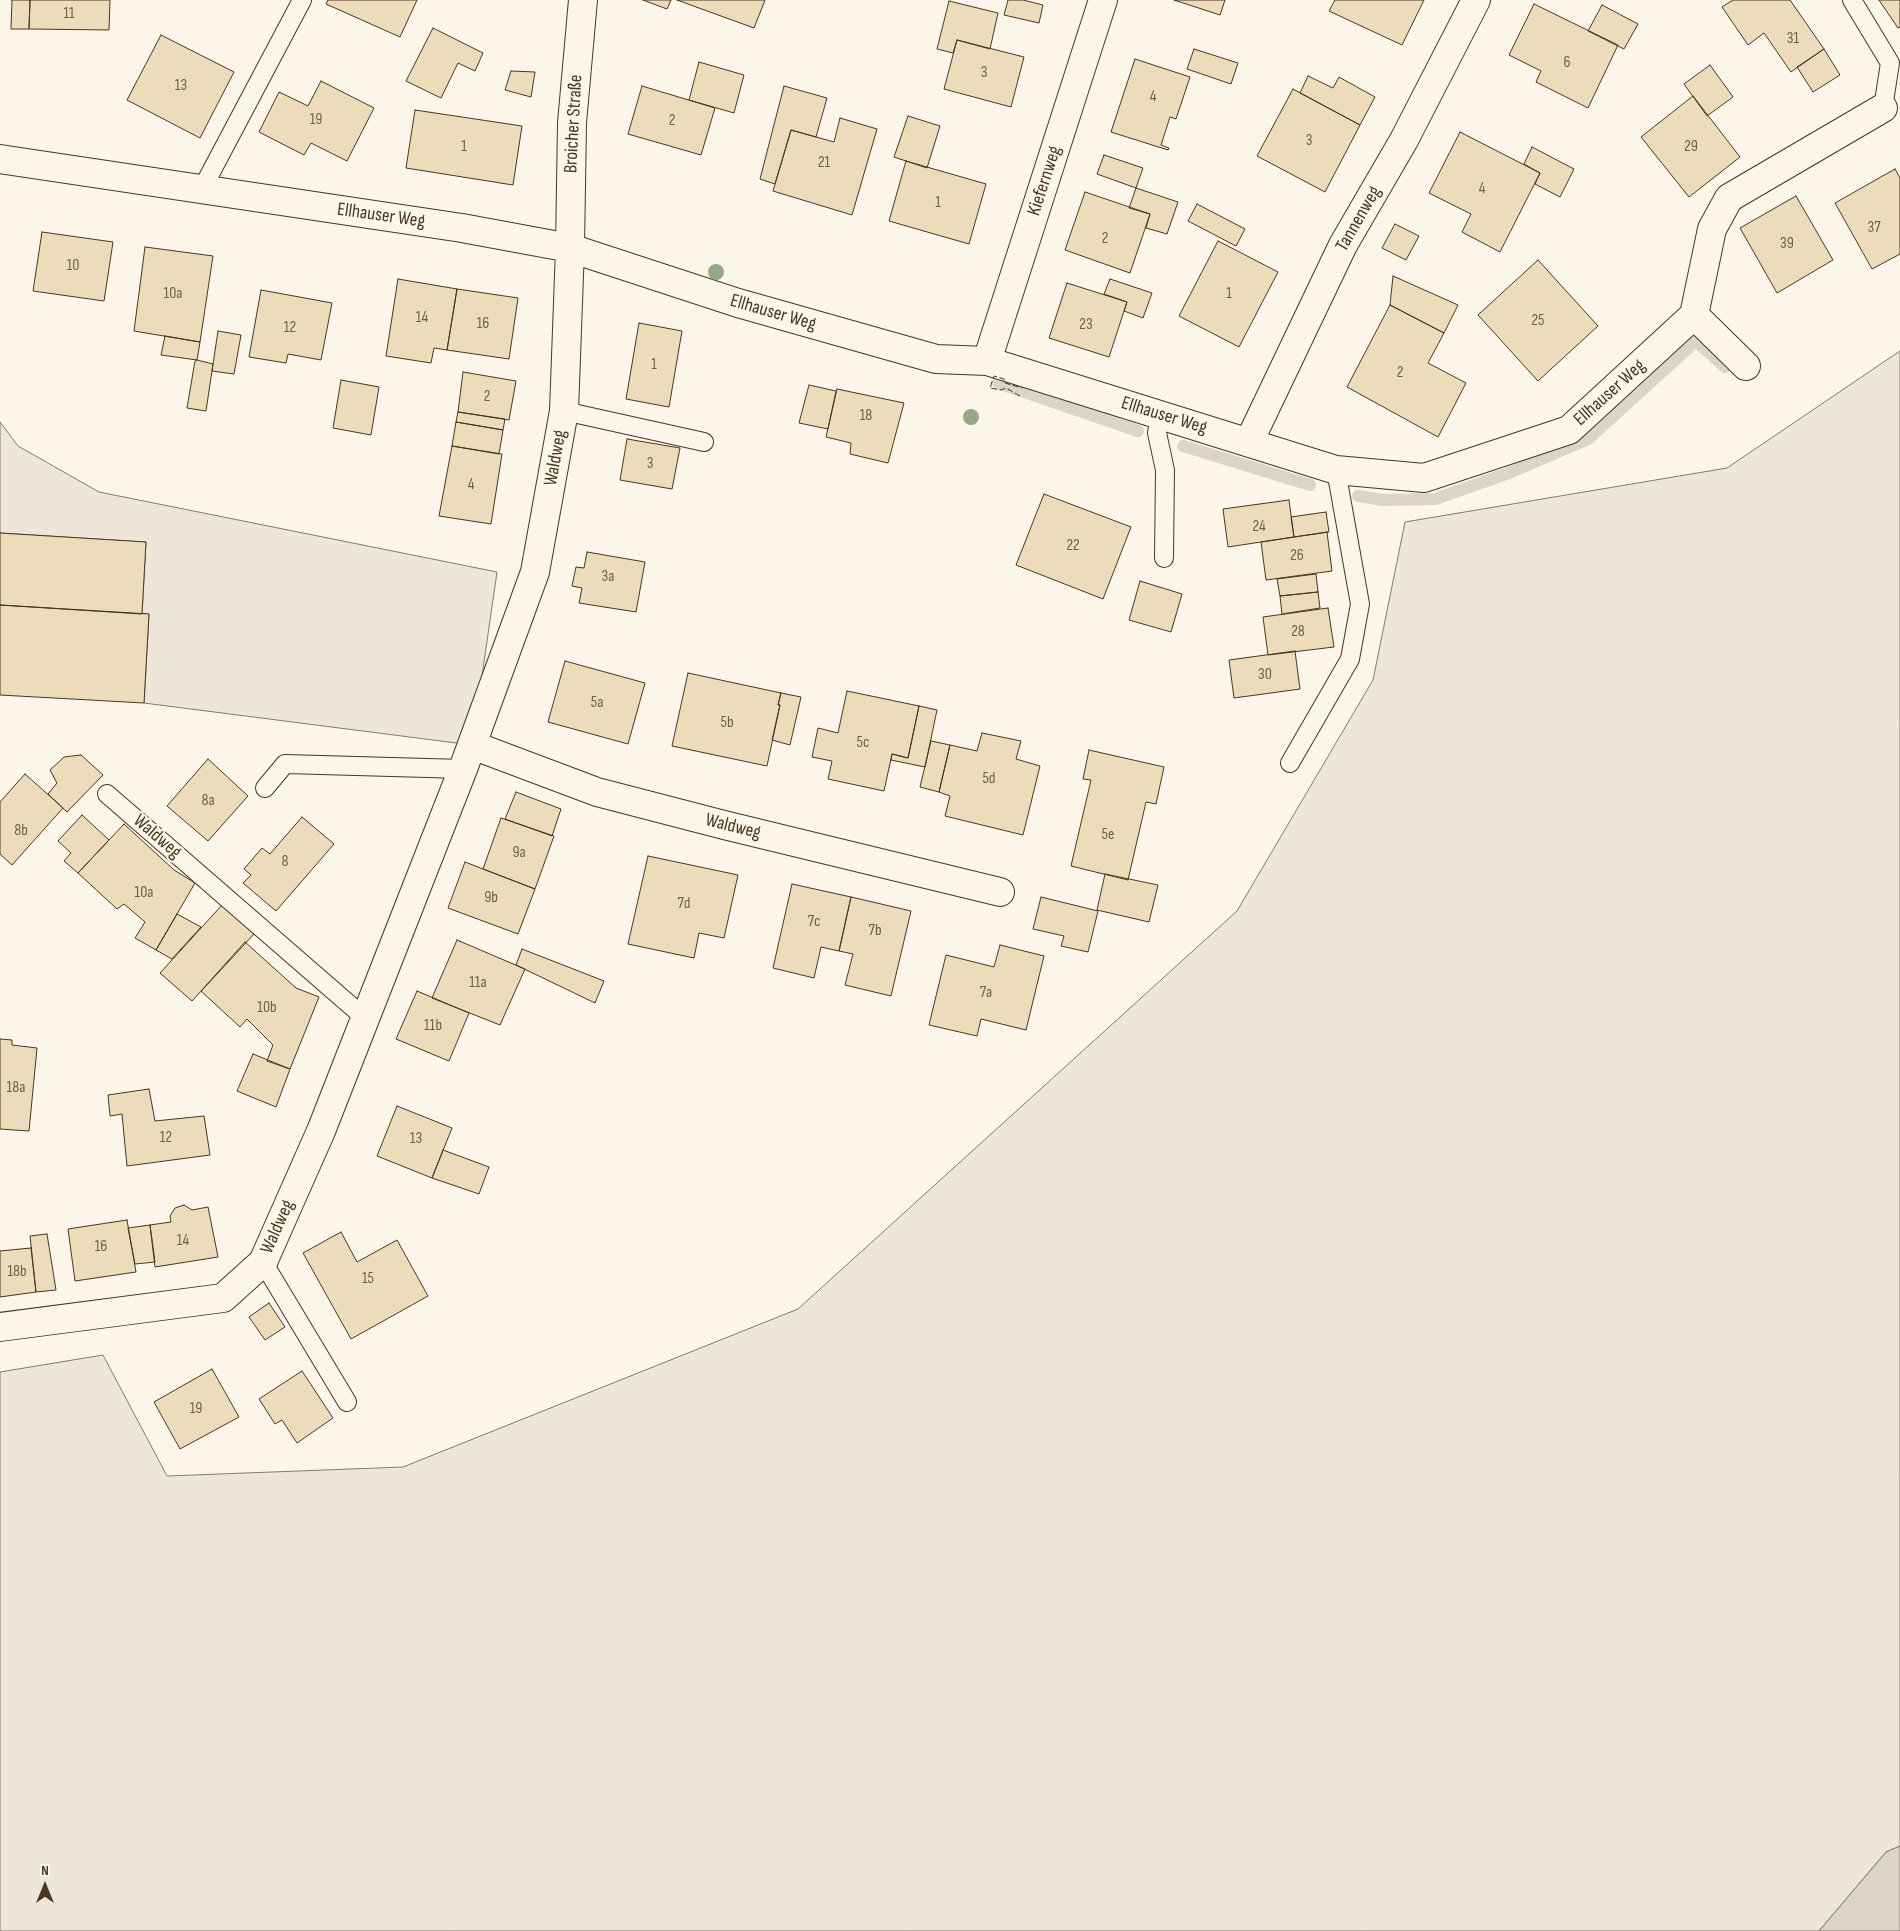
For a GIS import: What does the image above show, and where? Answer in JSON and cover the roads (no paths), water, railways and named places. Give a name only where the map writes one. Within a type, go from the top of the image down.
[{"type":"street","name":"Broicher Straße","points":[[570,248],[572,123],[583,0]]},
{"type":"street","name":"Kiefernweg","points":[[987,361],[1103,0]]},
{"type":"street","name":"Tannenweg","points":[[1249,442],[1343,245],[1404,140],[1476,0]]},
{"type":"street","points":[[1746,366],[1694,315],[1712,229],[1729,198],[1883,108]]},
{"type":"street","name":"Ellhauser Weg","points":[[0,159],[462,228],[570,248],[738,303],[936,359],[987,361],[1336,470],[1424,478],[1569,430],[1694,315]]},
{"type":"street","name":"Waldweg","points":[[0,1327],[223,1298],[263,1262],[321,1132],[468,757],[536,572],[564,412],[570,248]]},
{"type":"street","name":"Waldweg","points":[[468,757],[733,827],[1000,892]]},
{"type":"lane","points":[[202,189],[302,0]]},
{"type":"lane","points":[[1852,0],[1890,63],[1883,108]]},
{"type":"lane","points":[[564,412],[704,442]]},
{"type":"lane","points":[[1160,415],[1157,433],[1165,470],[1164,558]]},
{"type":"lane","points":[[1290,764],[1350,659],[1360,604],[1336,470]]},
{"type":"lane","points":[[265,788],[285,764],[468,757]]},
{"type":"lane","name":"Waldweg","points":[[107,794],[366,1018]]},
{"type":"lane","points":[[263,1262],[347,1402]]},
{"type":"waterway","points":[[1358,496],[1383,500],[1435,499],[1509,473],[1588,439],[1696,341],[1725,367]]},
{"type":"waterway","points":[[998,383],[1138,431]]},
{"type":"waterway","points":[[1183,446],[1310,485]]}]
